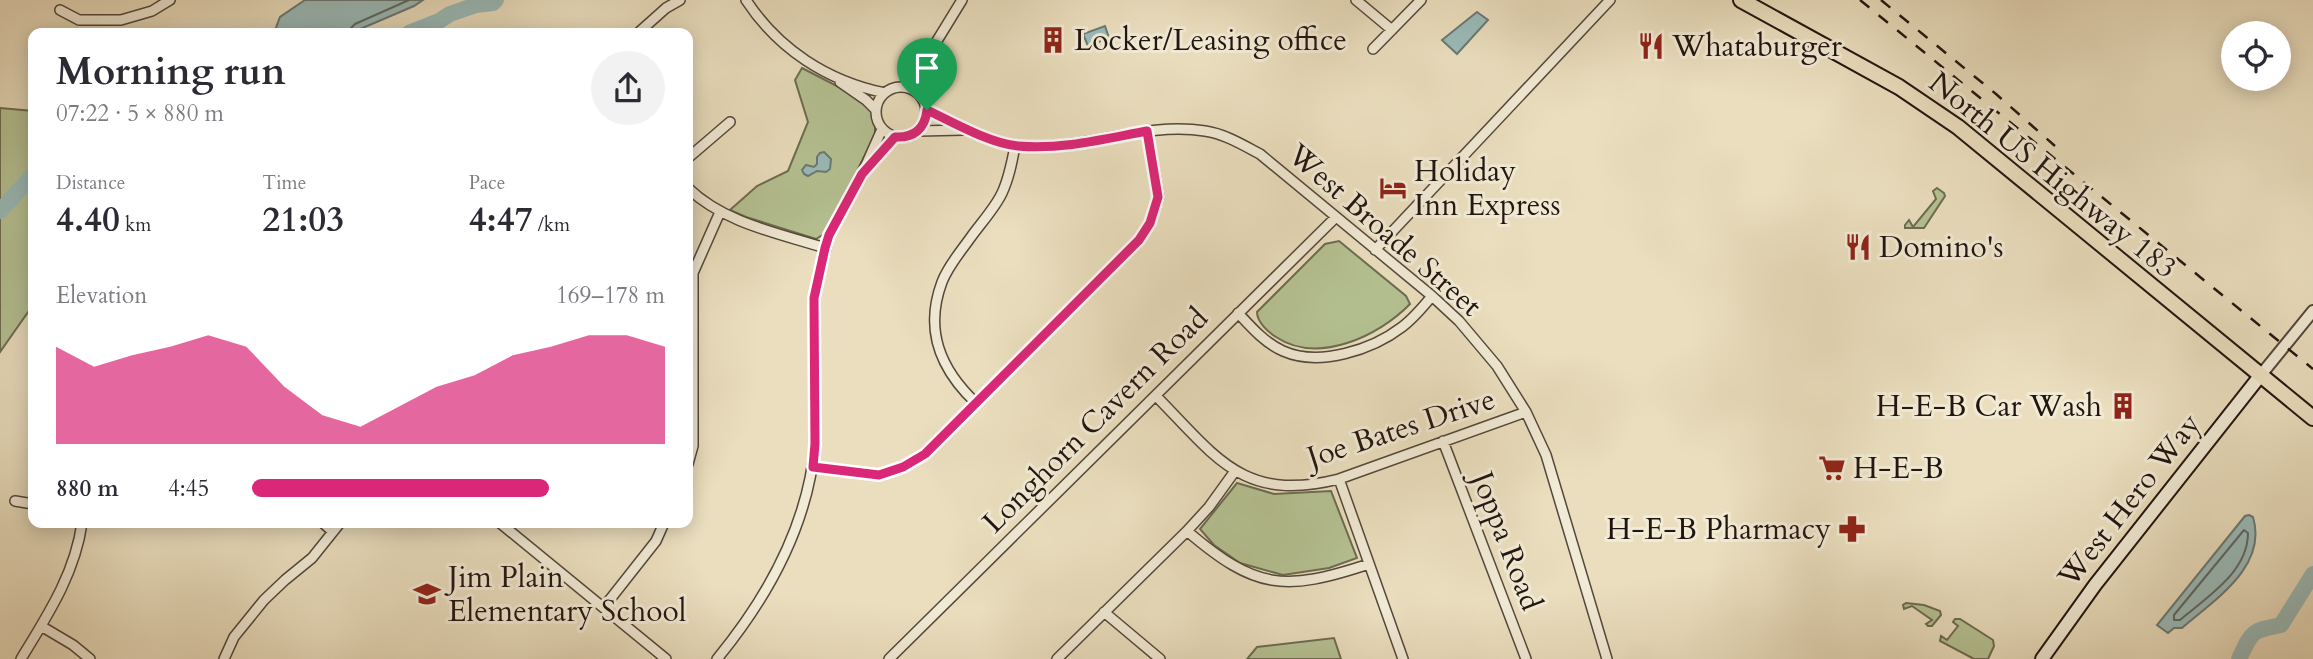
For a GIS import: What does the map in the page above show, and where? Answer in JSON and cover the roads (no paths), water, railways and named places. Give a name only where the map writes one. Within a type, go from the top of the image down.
[{"type":"main road","name":"North US Highway 183","points":[[1741,0],[1899,87],[1948,120],[2313,418]]},
{"type":"main road","name":"West Hero Way","points":[[2042,659],[2095,585],[2260,376]]},
{"type":"street","points":[[60,10],[79,20],[121,20],[152,11],[170,0]]},
{"type":"street","points":[[644,28],[666,8],[680,0]]},
{"type":"street","points":[[746,0],[786,47],[866,100],[876,110]]},
{"type":"street","points":[[905,87],[916,75],[962,0]]},
{"type":"street","points":[[1356,0],[1392,30]]},
{"type":"street","points":[[1373,49],[1422,0]]},
{"type":"street","points":[[1375,250],[1610,0]]},
{"type":"street","points":[[924,100],[912,89],[894,88],[885,93],[877,103],[878,123],[895,137],[912,135],[919,131],[926,118],[925,79],[936,39]]},
{"type":"street","points":[[827,73],[885,93]]},
{"type":"street","name":"West Broade Street","points":[[927,110],[967,130],[1015,146],[1053,147],[1156,129],[1206,131],[1233,139],[1260,154],[1432,296],[1459,321],[1497,366],[1526,412],[1546,455],[1607,659]]},
{"type":"street","points":[[693,154],[730,122]]},
{"type":"street","points":[[717,659],[746,623],[770,586],[795,534],[813,467],[815,444],[814,298],[829,235],[862,174],[882,129]]},
{"type":"street","name":"West Broade Street","points":[[919,131],[967,130]]},
{"type":"street","points":[[813,467],[879,475],[903,467],[925,454],[1139,240],[1150,223],[1158,197],[1147,131]]},
{"type":"street","points":[[862,174],[895,137]]},
{"type":"street","points":[[976,403],[955,382],[940,354],[934,313],[943,281],[1002,194],[1015,146]]},
{"type":"street","points":[[693,192],[720,212],[825,248]]},
{"type":"street","points":[[693,272],[720,212]]},
{"type":"street","name":"Longhorn Cavern Road","points":[[890,659],[1336,217]]},
{"type":"street","points":[[1237,313],[1264,339],[1282,351],[1298,356],[1326,357],[1383,340],[1416,315],[1432,296]]},
{"type":"street","points":[[2260,376],[2313,311]]},
{"type":"street","name":"Joe Bates Drive","points":[[1156,396],[1217,459],[1234,471],[1279,486],[1314,485],[1339,479],[1526,412]]},
{"type":"street","name":"Joppa Road","points":[[1443,441],[1526,659]]},
{"type":"street","points":[[1057,659],[1187,531],[1209,507],[1234,471]]},
{"type":"street","points":[[1339,479],[1403,659]]},
{"type":"street","points":[[15,501],[28,503]]},
{"type":"street","points":[[21,659],[64,586],[75,558],[81,528]]},
{"type":"street","points":[[329,528],[333,531]]},
{"type":"street","points":[[224,659],[234,637],[264,600],[312,558],[336,528]]},
{"type":"street","points":[[506,528],[666,659]]},
{"type":"street","points":[[604,607],[656,541],[662,528]]},
{"type":"street","points":[[1187,531],[1233,566],[1270,581],[1316,580],[1369,564]]},
{"type":"street","points":[[1104,612],[1160,659]]},
{"type":"street","points":[[41,626],[73,645],[90,659]]},
{"type":"water","points":[[305,0],[423,0],[363,28],[276,28],[280,17]]},
{"type":"water","points":[[1477,12],[1488,20],[1457,54],[1442,40]]},
{"type":"water","points":[[1105,26],[1109,38],[1088,46],[1083,34]]},
{"type":"water","points":[[824,152],[831,159],[830,169],[808,176],[804,174],[802,170],[806,165],[814,167],[817,157]]},
{"type":"water","points":[[2245,516],[2253,517],[2256,535],[2253,552],[2235,581],[2182,628],[2174,628],[2168,633],[2157,625]]},
{"type":"waterway","points":[[422,28],[450,14],[496,0]]},
{"type":"waterway","points":[[0,211],[28,180]]},
{"type":"waterway","points":[[2239,659],[2254,634],[2281,625],[2313,574]]},
{"type":"railway","points":[[1860,0],[2313,369]]},
{"type":"railway","points":[[1881,0],[2055,146]]},
{"type":"place","name":"Locker/Leasing office","points":[[1053,40]]},
{"type":"place","name":"Whataburger","points":[[1651,46]]},
{"type":"place","name":"Holiday Inn Express","points":[[1393,188]]},
{"type":"place","name":"Domino's","points":[[1858,247]]},
{"type":"place","name":"H-E-B Car Wash","points":[[2123,406]]},
{"type":"place","name":"H-E-B","points":[[1832,468]]},
{"type":"place","name":"H-E-B Pharmacy","points":[[1852,529]]},
{"type":"place","name":"Jim Plain Elementary School","points":[[427,594]]}]
